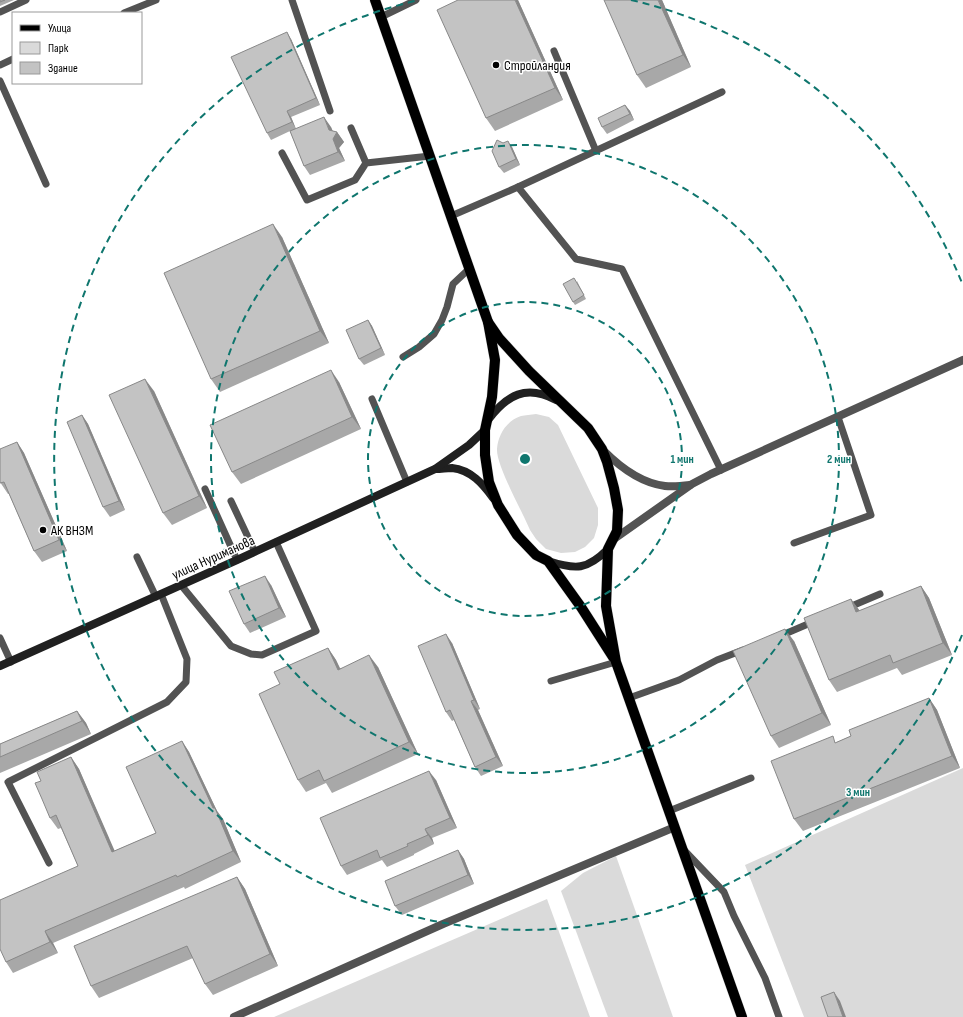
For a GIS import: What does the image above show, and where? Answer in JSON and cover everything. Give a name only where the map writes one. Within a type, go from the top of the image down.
[{"type":"main road","points":[[375,0],[488,322],[495,360],[492,397],[486,425],[485,455],[489,482],[498,505]]},
{"type":"main road","points":[[435,469],[453,468],[465,471],[476,478],[498,505],[510,525],[525,544],[536,555],[548,561],[565,567],[583,566],[598,559],[608,549],[614,539],[618,521],[618,510],[612,476],[602,449],[588,428],[499,338],[488,322]]},
{"type":"main road","points":[[435,469],[469,445],[486,425],[495,411],[504,402],[515,396],[532,392],[544,394],[568,409]]},
{"type":"main road","name":"улица Нуриманова","points":[[0,666],[158,596],[435,469]]},
{"type":"main road","points":[[608,549],[606,606],[616,662],[742,1017]]},
{"type":"main road","points":[[548,561],[616,662]]},
{"type":"street","points":[[614,539],[692,484],[963,360]]},
{"type":"street","points":[[602,449],[620,467],[647,481],[665,486],[692,484]]},
{"type":"street","points":[[234,1017],[443,924],[675,827]]},
{"type":"lane","points":[[0,12],[26,0]]},
{"type":"lane","points":[[126,12],[156,0]]},
{"type":"lane","points":[[292,0],[330,111]]},
{"type":"lane","points":[[381,17],[416,0]]},
{"type":"lane","points":[[554,51],[596,151]]},
{"type":"lane","points":[[0,65],[12,59]]},
{"type":"lane","points":[[0,81],[46,184]]},
{"type":"lane","points":[[451,216],[518,187],[722,92]]},
{"type":"lane","points":[[351,128],[366,163]]},
{"type":"lane","points":[[282,153],[307,200],[355,180],[366,163]]},
{"type":"lane","points":[[366,163],[430,156]]},
{"type":"lane","points":[[518,187],[576,259],[622,268],[721,470]]},
{"type":"lane","points":[[403,357],[419,347],[434,334],[447,307],[453,284],[470,268]]},
{"type":"lane","points":[[372,399],[407,482]]},
{"type":"lane","points":[[794,543],[871,515],[838,416]]},
{"type":"lane","points":[[205,489],[237,560]]},
{"type":"lane","points":[[231,501],[255,552]]},
{"type":"lane","points":[[181,585],[231,646],[252,654],[262,655],[316,631],[276,542]]},
{"type":"lane","points":[[49,863],[8,782],[167,702],[186,682],[186,659],[158,596],[137,557]]},
{"type":"lane","points":[[838,611],[880,594]]},
{"type":"lane","points":[[775,638],[824,617]]},
{"type":"lane","points":[[0,638],[11,662]]},
{"type":"lane","points":[[629,698],[679,680],[717,660],[754,646]]},
{"type":"lane","points":[[551,681],[616,662]]},
{"type":"lane","points":[[669,811],[751,778]]},
{"type":"lane","points":[[682,848],[724,892],[734,916],[765,978],[779,1017]]},
{"type":"green space","points":[[536,414],[549,417],[558,425],[598,508],[598,525],[594,538],[585,547],[575,552],[561,553],[546,549],[536,539],[510,489],[498,456],[497,449],[499,439],[507,425],[511,421],[521,416]]},
{"type":"green space","points":[[963,768],[963,1017],[804,1017],[745,865]]},
{"type":"green space","points":[[616,856],[673,1017],[608,1017],[561,891],[583,873]]},
{"type":"green space","points":[[547,899],[590,1017],[274,1017]]},
{"type":"building","points":[[458,0],[515,0],[555,88],[486,118],[437,10]]},
{"type":"building","points":[[604,0],[658,0],[683,55],[637,75]]},
{"type":"building","points":[[287,32],[316,98],[287,111],[292,122],[267,133],[231,57]]},
{"type":"building","points":[[625,105],[630,114],[602,127],[598,118]]},
{"type":"building","points":[[324,117],[329,130],[337,132],[333,139],[338,152],[304,166],[290,131]]},
{"type":"building","points":[[497,140],[503,143],[508,141],[516,159],[499,167],[492,151]]},
{"type":"building","points":[[273,224],[320,331],[211,379],[164,273]]},
{"type":"building","points":[[574,278],[584,295],[573,302],[563,284]]},
{"type":"building","points":[[368,320],[381,348],[359,359],[346,330]]},
{"type":"building","points":[[331,370],[352,417],[232,472],[210,425]]},
{"type":"building","points":[[145,379],[199,496],[163,513],[109,395]]},
{"type":"building","points":[[82,415],[119,501],[103,507],[67,422]]},
{"type":"building","points":[[17,442],[59,540],[34,551],[4,482],[0,483],[0,449]]},
{"type":"building","points":[[265,576],[279,608],[244,624],[229,591]]},
{"type":"building","points":[[921,586],[943,643],[893,663],[890,655],[829,680],[804,618],[851,599],[856,612]]},
{"type":"building","points":[[785,629],[822,713],[771,736],[733,651]]},
{"type":"building","points":[[446,634],[474,700],[471,701],[496,757],[475,767],[450,710],[446,712],[418,646]]},
{"type":"building","points":[[328,648],[338,670],[369,655],[409,742],[324,781],[319,770],[298,780],[259,694],[280,684],[274,672]]},
{"type":"building","points":[[929,698],[952,756],[794,819],[771,761],[833,736],[835,743],[851,736],[849,730]]},
{"type":"building","points":[[77,711],[82,721],[0,757],[0,744]]},
{"type":"building","points":[[182,741],[213,808],[215,808],[233,851],[177,877],[176,875],[45,931],[50,942],[6,962],[0,949],[0,900],[78,866],[56,815],[50,818],[35,783],[41,781],[37,772],[71,757],[112,852],[156,833],[126,767]]},
{"type":"building","points":[[429,771],[450,818],[425,829],[428,835],[407,844],[408,846],[380,858],[377,850],[341,866],[320,818]]},
{"type":"building","points":[[458,850],[468,875],[395,906],[385,881]]},
{"type":"building","points":[[237,877],[270,954],[205,984],[187,946],[91,986],[74,946]]},
{"type":"building","points":[[834,992],[843,1017],[828,1017],[821,997]]},
{"type":"place","name":"Стройландия","points":[[496,65]]},
{"type":"place","name":"АК ВНЗМ","points":[[43,530]]}]
